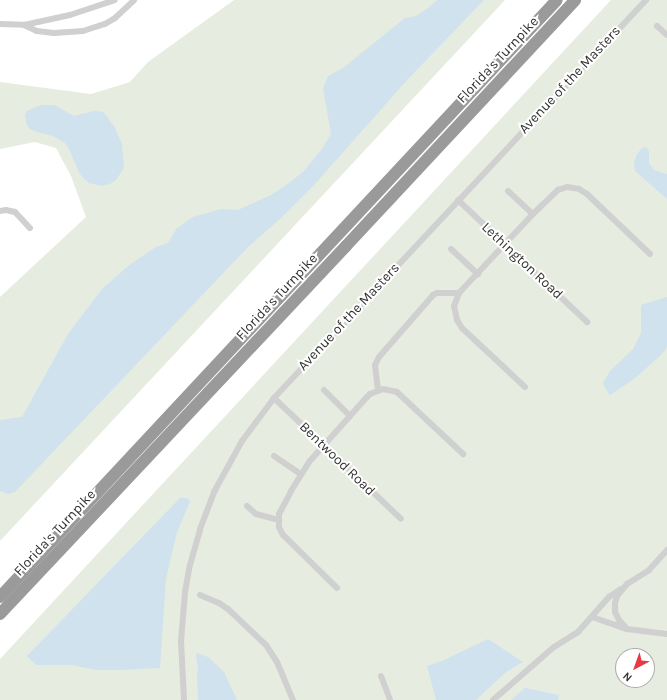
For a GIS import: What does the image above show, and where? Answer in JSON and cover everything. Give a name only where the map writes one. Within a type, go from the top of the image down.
[{"type":"highway","name":"Florida's Turnpike","points":[[0,597],[557,0]]},
{"type":"highway","name":"Florida's Turnpike","points":[[0,614],[575,0]]},
{"type":"street","points":[[0,24],[24,25],[70,15],[115,0]]},
{"type":"street","points":[[24,25],[37,31],[54,33],[83,31],[105,24],[115,18],[134,0]]},
{"type":"street","name":"Avenue of the Masters","points":[[184,700],[180,659],[182,616],[190,565],[200,529],[214,492],[252,426],[274,398],[646,0]]},
{"type":"street","points":[[657,26],[667,35]]},
{"type":"street","points":[[525,387],[459,324],[454,311],[455,302],[460,293],[533,214],[558,190],[567,187],[579,189],[587,194],[650,254]]},
{"type":"street","points":[[508,191],[533,214]]},
{"type":"street","name":"Lethington Road","points":[[458,200],[587,322]]},
{"type":"street","points":[[0,211],[6,210],[15,212],[30,228]]},
{"type":"street","points":[[451,250],[478,274]]},
{"type":"street","points":[[378,390],[375,365],[376,360],[433,295],[437,293],[460,293]]},
{"type":"street","points":[[337,588],[286,539],[281,531],[279,520],[281,510],[302,474],[323,445],[366,397],[378,390],[388,389],[400,394],[463,454]]},
{"type":"street","points":[[324,390],[350,416]]},
{"type":"street","name":"Bentwood Road","points":[[274,398],[401,519]]},
{"type":"street","points":[[274,456],[302,474]]},
{"type":"street","points":[[247,506],[256,514],[279,520]]},
{"type":"street","points":[[493,700],[554,647],[578,632],[609,597],[649,570],[667,550]]},
{"type":"street","points":[[621,589],[614,607],[617,616],[627,629]]},
{"type":"street","points":[[200,595],[219,602],[262,641],[277,662],[293,700]]},
{"type":"street","points":[[592,617],[627,629],[667,634]]},
{"type":"street","points":[[380,676],[390,700]]},
{"type":"shaded area","points":[[234,0],[505,0],[0,541],[0,297],[86,217],[71,176],[56,148],[35,142],[0,149],[0,82],[91,94],[130,82],[148,62]]},
{"type":"shaded area","points":[[611,0],[667,0],[667,700],[0,700],[0,659]]},
{"type":"water","points":[[437,0],[484,0],[408,79],[314,185],[281,218],[248,247],[15,492],[8,494],[0,491],[0,420],[22,417],[68,334],[102,289],[128,266],[156,247],[168,243],[177,228],[193,217],[221,209],[238,210],[271,195],[304,171],[322,149],[331,134],[323,88],[328,76],[343,68],[405,18],[416,16]]},
{"type":"water","points":[[41,105],[54,105],[74,116],[94,111],[103,112],[114,126],[122,144],[124,168],[116,180],[102,186],[89,183],[79,172],[65,143],[53,136],[30,129],[27,125],[25,115],[27,111]]},
{"type":"water","points":[[646,147],[649,151],[649,163],[654,170],[667,174],[667,199],[635,171],[634,162],[637,154],[642,148]]},
{"type":"water","points":[[667,297],[667,347],[663,353],[634,379],[610,395],[603,383],[610,371],[633,349],[641,333],[641,305]]},
{"type":"water","points":[[180,498],[187,498],[190,502],[177,532],[166,579],[160,668],[96,670],[72,665],[36,665],[27,656]]},
{"type":"water","points":[[488,639],[523,662],[506,672],[476,700],[436,700],[427,666],[442,661]]},
{"type":"water","points":[[197,653],[208,657],[224,672],[237,700],[198,700]]},
{"type":"water","points":[[525,688],[559,695],[558,700],[511,700]]}]
